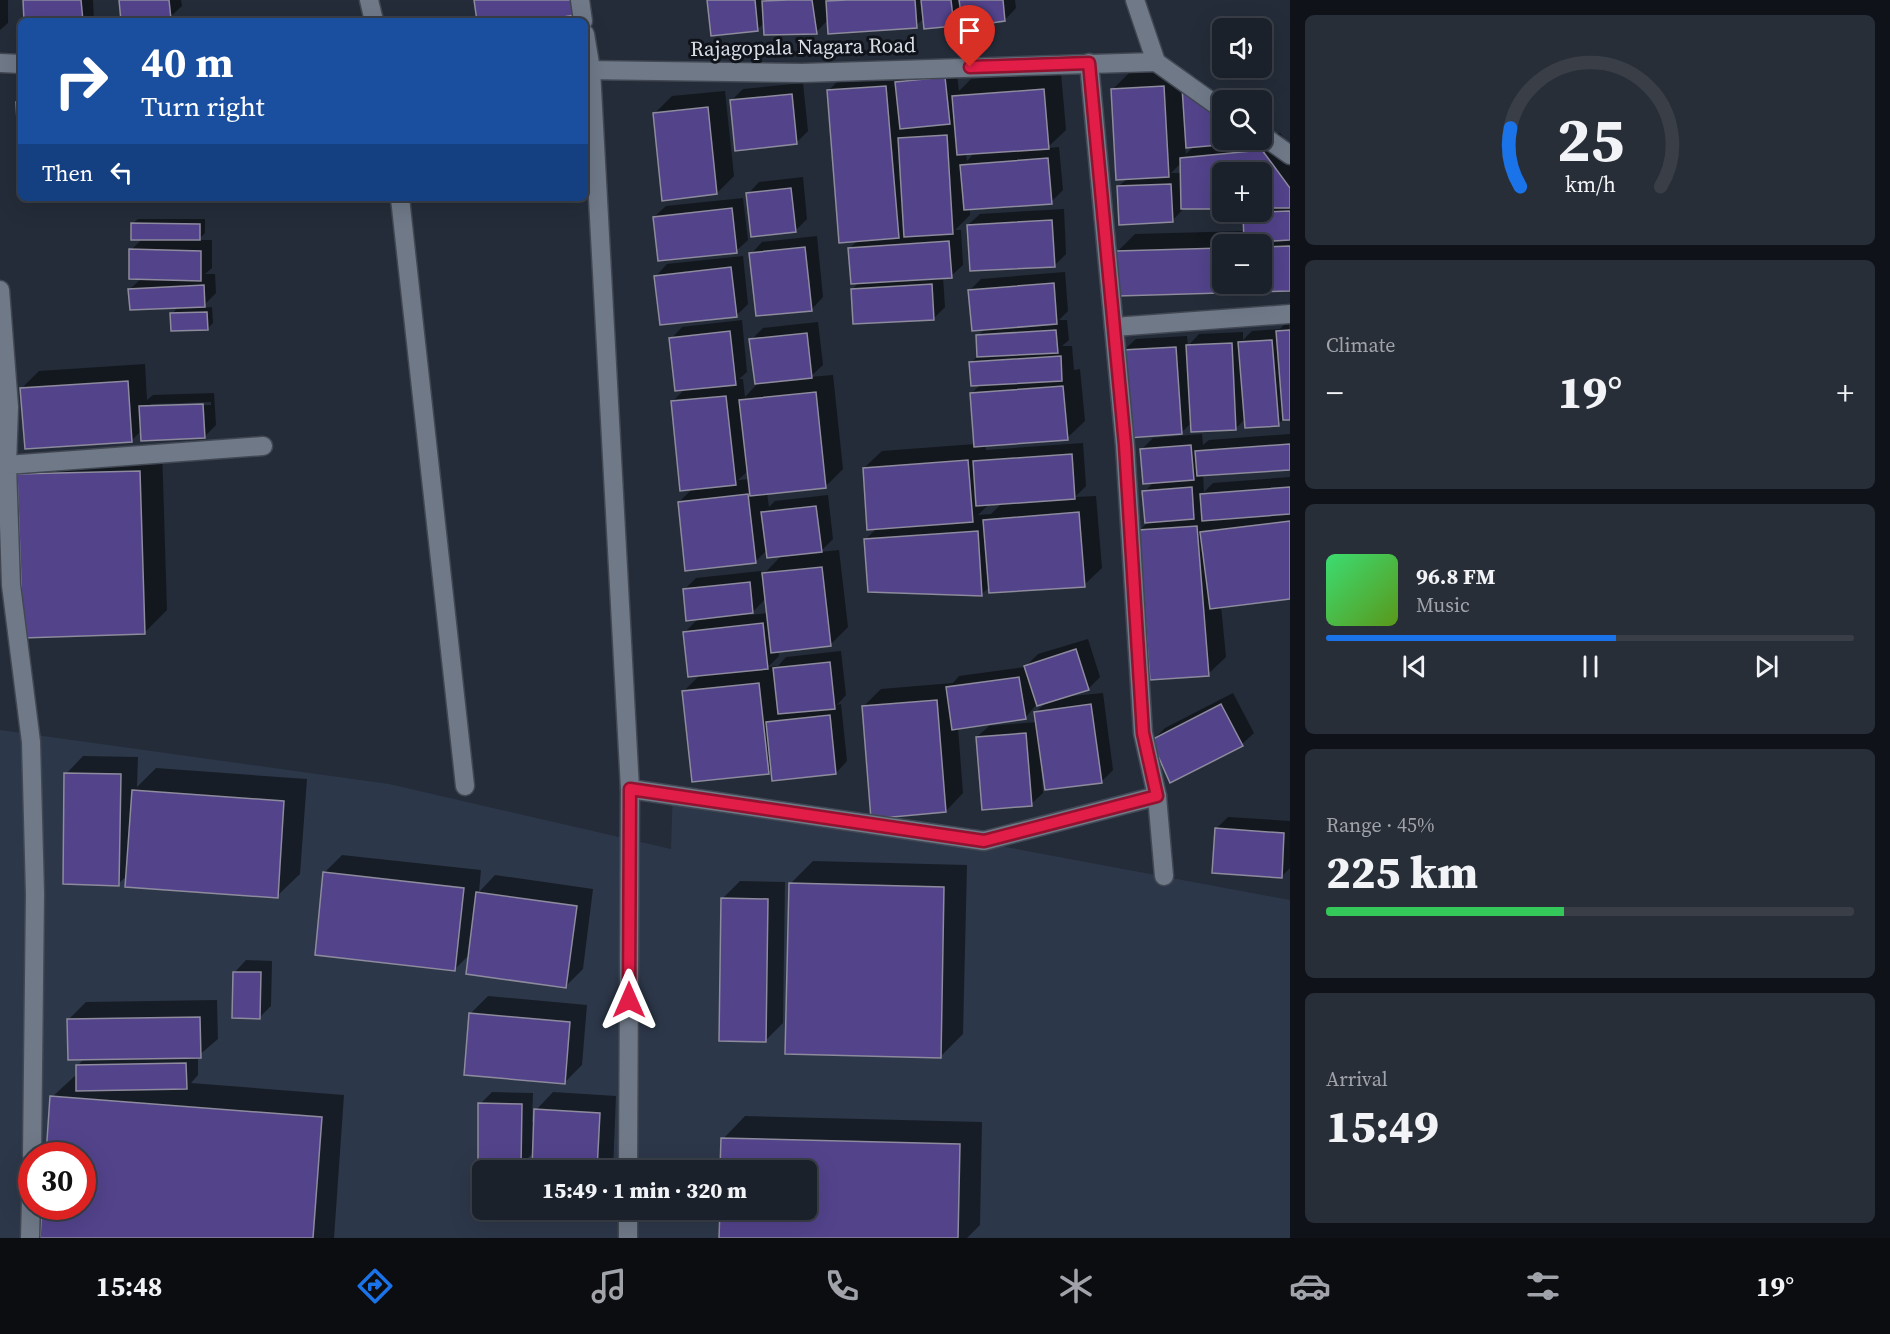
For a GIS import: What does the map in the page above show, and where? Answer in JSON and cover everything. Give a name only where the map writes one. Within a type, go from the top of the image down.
[{"type":"street","points":[[369,0],[373,18]]},
{"type":"street","points":[[580,0],[583,18]]},
{"type":"street","points":[[1135,0],[1156,62],[1212,101]]},
{"type":"street","name":"Rajagopala Nagara Road","points":[[588,70],[802,72],[1156,62]]},
{"type":"street","points":[[0,63],[18,64]]},
{"type":"street","points":[[1089,63],[1125,445],[1143,733],[1157,796],[1164,876]]},
{"type":"street","points":[[588,70],[630,789],[628,1160]]},
{"type":"street","points":[[1272,142],[1290,155]]},
{"type":"street","points":[[400,201],[465,786]]},
{"type":"street","points":[[0,290],[9,407],[7,465],[11,585],[32,764],[35,894],[32,1142]]},
{"type":"street","points":[[1114,327],[1290,314]]},
{"type":"street","points":[[7,465],[263,446]]},
{"type":"street","points":[[630,789],[984,841],[1157,796]]},
{"type":"street","points":[[30,1220],[30,1238]]},
{"type":"street","points":[[628,1220],[628,1238]]},
{"type":"shaded area","points":[[0,730],[389,784],[671,849],[673,785],[1290,900],[1290,1238],[0,1238]]},
{"type":"building","points":[[23,0],[81,0],[83,18],[24,18]]},
{"type":"building","points":[[119,0],[169,0],[171,18],[121,18]]},
{"type":"building","points":[[474,0],[571,0],[574,15],[558,18],[477,18]]},
{"type":"building","points":[[707,0],[755,0],[758,31],[711,36]]},
{"type":"building","points":[[812,0],[817,34],[764,35],[762,1]]},
{"type":"building","points":[[915,0],[917,28],[828,34],[826,1]]},
{"type":"building","points":[[921,0],[951,0],[954,26],[924,29]]},
{"type":"building","points":[[959,0],[1003,0],[1005,21],[963,27]]},
{"type":"building","points":[[945,77],[950,124],[900,129],[895,82]]},
{"type":"building","points":[[886,86],[899,238],[839,243],[827,90]]},
{"type":"building","points":[[1164,86],[1169,177],[1116,180],[1111,89]]},
{"type":"building","points":[[1182,87],[1212,111],[1212,146],[1186,148]]},
{"type":"building","points":[[1044,89],[1049,149],[957,155],[952,96]]},
{"type":"building","points":[[792,94],[797,144],[735,151],[730,100]]},
{"type":"building","points":[[16,102],[18,102],[18,141]]},
{"type":"building","points":[[708,107],[717,194],[662,201],[653,113]]},
{"type":"building","points":[[947,135],[953,234],[904,237],[898,138]]},
{"type":"building","points":[[1262,150],[1271,162],[1212,162],[1212,209],[1181,209],[1180,158]]},
{"type":"building","points":[[1048,158],[1052,204],[964,210],[960,165]]},
{"type":"building","points":[[1272,164],[1290,188],[1290,208],[1272,208]]},
{"type":"building","points":[[1171,184],[1173,222],[1119,225],[1117,186]]},
{"type":"building","points":[[791,188],[796,232],[751,237],[746,193]]},
{"type":"building","points":[[732,208],[737,253],[658,261],[653,217]]},
{"type":"building","points":[[1290,211],[1290,240],[1272,241],[1272,234],[1244,234],[1243,222],[1272,222],[1272,212]]},
{"type":"building","points":[[1052,220],[1055,267],[970,271],[967,225]]},
{"type":"building","points":[[131,223],[200,224],[200,240],[131,240]]},
{"type":"building","points":[[949,241],[952,278],[851,284],[848,248]]},
{"type":"building","points":[[1290,246],[1290,291],[1272,292],[1272,247]]},
{"type":"building","points":[[805,247],[812,311],[756,316],[749,253]]},
{"type":"building","points":[[1212,248],[1212,293],[1118,296],[1116,251]]},
{"type":"building","points":[[129,249],[201,251],[201,281],[129,279]]},
{"type":"building","points":[[731,267],[737,317],[660,325],[654,276]]},
{"type":"building","points":[[1054,283],[1057,324],[972,331],[968,290]]},
{"type":"building","points":[[932,284],[934,320],[853,324],[851,289]]},
{"type":"building","points":[[204,285],[205,307],[130,310],[128,289]]},
{"type":"building","points":[[207,312],[208,330],[171,331],[170,313]]},
{"type":"building","points":[[1056,330],[1058,353],[977,357],[976,335]]},
{"type":"building","points":[[1290,330],[1290,420],[1283,420],[1276,331]]},
{"type":"building","points":[[730,331],[736,385],[675,391],[669,338]]},
{"type":"building","points":[[807,333],[812,378],[755,384],[749,339]]},
{"type":"building","points":[[1272,340],[1279,426],[1245,428],[1238,342]]},
{"type":"building","points":[[1232,343],[1236,430],[1191,432],[1186,345]]},
{"type":"building","points":[[1176,347],[1182,434],[1128,438],[1122,350]]},
{"type":"building","points":[[1061,356],[1062,381],[971,386],[969,362]]},
{"type":"building","points":[[128,381],[132,442],[25,449],[20,388]]},
{"type":"building","points":[[1063,386],[1068,440],[974,447],[970,393]]},
{"type":"building","points":[[816,392],[826,488],[750,496],[739,400]]},
{"type":"building","points":[[726,396],[736,485],[680,491],[671,401]]},
{"type":"building","points":[[203,404],[205,438],[141,441],[139,406]]},
{"type":"building","points":[[1290,444],[1290,470],[1197,476],[1195,451]]},
{"type":"building","points":[[1191,445],[1194,480],[1143,484],[1140,449]]},
{"type":"building","points":[[1072,454],[1075,499],[976,506],[973,461]]},
{"type":"building","points":[[968,460],[973,522],[867,530],[863,468]]},
{"type":"building","points":[[140,471],[145,634],[23,638],[17,474]]},
{"type":"building","points":[[1192,487],[1194,519],[1145,523],[1142,491]]},
{"type":"building","points":[[1290,487],[1290,514],[1202,521],[1200,494]]},
{"type":"building","points":[[748,494],[756,563],[685,571],[678,502]]},
{"type":"building","points":[[816,506],[822,552],[767,558],[761,512]]},
{"type":"building","points":[[1079,512],[1085,587],[989,593],[983,520]]},
{"type":"building","points":[[1290,521],[1290,599],[1210,609],[1200,532]]},
{"type":"building","points":[[1197,526],[1209,676],[1150,680],[1138,530]]},
{"type":"building","points":[[978,531],[982,596],[868,592],[864,539]]},
{"type":"building","points":[[822,567],[831,646],[771,653],[762,573]]},
{"type":"building","points":[[750,582],[753,613],[686,621],[683,589]]},
{"type":"building","points":[[763,623],[768,669],[688,677],[683,632]]},
{"type":"building","points":[[1076,649],[1089,690],[1037,706],[1024,666]]},
{"type":"building","points":[[830,662],[835,709],[778,714],[773,668]]},
{"type":"building","points":[[1019,677],[1026,719],[952,730],[946,687]]},
{"type":"building","points":[[759,683],[769,774],[692,782],[682,691]]},
{"type":"building","points":[[937,700],[946,812],[871,819],[862,706]]},
{"type":"building","points":[[1091,704],[1102,783],[1045,790],[1034,712]]},
{"type":"building","points":[[1221,704],[1243,746],[1170,783],[1151,740]]},
{"type":"building","points":[[830,715],[836,774],[772,781],[766,722]]},
{"type":"building","points":[[1026,733],[1032,806],[982,810],[976,737]]},
{"type":"building","points":[[64,773],[121,774],[119,886],[63,884]]},
{"type":"building","points":[[132,790],[284,801],[278,898],[125,887]]},
{"type":"building","points":[[1215,828],[1284,833],[1282,878],[1212,873]]},
{"type":"building","points":[[323,872],[464,888],[455,971],[315,955]]},
{"type":"building","points":[[789,883],[944,887],[941,1058],[785,1054]]},
{"type":"building","points":[[476,892],[577,906],[566,988],[466,974]]},
{"type":"building","points":[[721,898],[768,899],[766,1042],[719,1041]]},
{"type":"building","points":[[233,972],[261,972],[260,1019],[232,1018]]},
{"type":"building","points":[[469,1013],[570,1022],[565,1084],[464,1075]]},
{"type":"building","points":[[200,1017],[201,1058],[68,1060],[67,1019]]},
{"type":"building","points":[[186,1063],[187,1089],[76,1091],[76,1065]]},
{"type":"building","points":[[50,1096],[322,1117],[313,1238],[40,1238],[41,1220],[96,1220],[96,1142],[47,1142]]},
{"type":"building","points":[[478,1103],[522,1104],[521,1160],[478,1160]]},
{"type":"building","points":[[534,1109],[600,1113],[598,1160],[532,1160]]},
{"type":"building","points":[[721,1138],[960,1144],[958,1238],[719,1238],[720,1220],[817,1220],[817,1160],[720,1160]]},
{"type":"route","points":[[629,1000],[630,789],[984,841],[1157,796],[1143,733],[1125,445],[1089,63],[970,67]]}]
